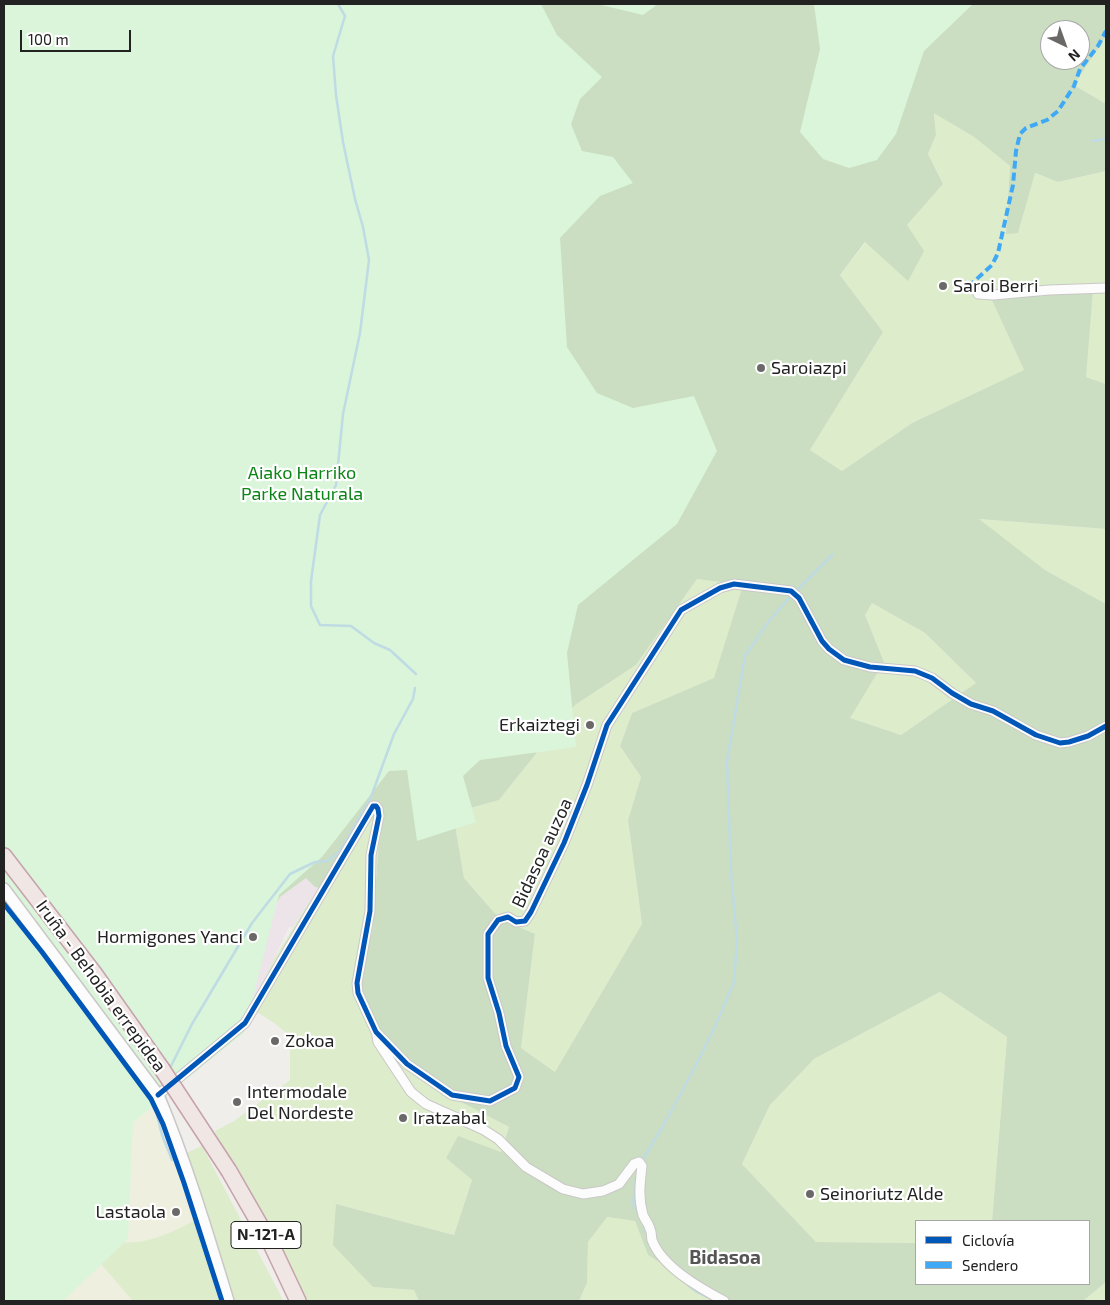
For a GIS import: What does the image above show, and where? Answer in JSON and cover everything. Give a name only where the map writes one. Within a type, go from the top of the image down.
[{"type":"highway","name":"Iruña - Behobia errepidea","points":[[4,856],[74,947],[162,1068],[229,1171],[267,1237],[298,1301]]},
{"type":"street","points":[[978,294],[993,295],[1049,290],[1106,288]]},
{"type":"street","name":"Bidasoa auzoa","points":[[376,1032],[407,1064],[452,1095],[490,1100],[515,1088],[519,1077],[506,1046],[499,1013],[488,978],[488,934],[498,920],[508,917],[516,922],[525,921],[564,843],[588,785],[607,725],[681,610],[720,588],[734,584],[791,591],[799,598],[828,649],[844,660],[870,667],[916,671],[932,678],[952,693],[972,704],[993,711],[1036,735],[1060,743],[1069,742],[1088,736],[1106,726]]},
{"type":"street","name":"Bidasoa auzoa","points":[[158,1095],[245,1023],[373,806],[376,806],[379,816],[371,856],[370,911],[357,983],[358,993],[376,1032],[378,1042],[410,1092],[426,1104],[484,1130],[498,1139],[526,1167],[563,1189],[583,1194],[603,1191],[619,1184],[634,1164],[639,1162],[642,1166],[639,1194],[644,1216],[651,1229],[652,1240],[673,1267],[703,1290],[724,1301]]},
{"type":"street","points":[[4,889],[158,1095],[174,1133],[228,1301]]},
{"type":"shaded area","points":[[307,877],[315,887],[319,888],[313,901],[309,902],[293,927],[289,927],[251,1008],[271,916],[280,897]]},
{"type":"green space","name":"Aiako Harriko Parke Naturala","points":[[4,4],[541,4],[557,35],[602,77],[580,99],[571,124],[582,151],[613,157],[633,183],[600,196],[560,238],[567,347],[597,393],[633,408],[694,396],[717,451],[677,524],[578,605],[567,653],[576,747],[480,760],[463,776],[476,822],[417,841],[407,770],[389,771],[322,857],[279,895],[244,1033],[133,1122],[128,1239],[63,1301],[4,1301]]},
{"type":"green space","points":[[166,4],[1106,4],[1106,36],[1090,60],[1090,20],[1040,20],[1040,70],[1084,70],[1074,85],[1106,104],[1106,171],[1058,182],[1035,173],[1018,233],[1006,234],[1010,166],[974,137],[934,113],[936,135],[928,154],[943,184],[907,225],[924,251],[908,281],[865,242],[840,275],[883,332],[810,450],[842,471],[912,423],[1024,370],[990,296],[1093,289],[1086,377],[1106,384],[1106,529],[979,519],[1045,570],[1106,604],[1106,1282],[1083,1301],[719,1301],[648,1255],[635,1221],[607,1217],[588,1242],[587,1283],[579,1301],[419,1301],[414,1290],[373,1287],[333,1245],[336,1204],[454,1235],[472,1180],[446,1158],[458,1136],[501,1152],[509,1127],[440,1091],[383,1036],[360,987],[373,926],[378,850],[384,815],[370,802],[319,888],[315,887],[306,878],[280,897],[270,916],[4,656]],"holes":[[[697,579],[743,585],[714,678],[632,713],[620,746],[641,777],[628,820],[642,924],[555,1072],[521,1048],[535,934],[499,918],[464,878],[453,813],[499,800],[575,705],[636,665]],[[872,603],[925,633],[976,683],[901,735],[850,718],[884,662],[865,615]],[[940,992],[1007,1037],[992,1220],[1090,1220],[1090,1285],[915,1285],[915,1243],[816,1242],[742,1164],[770,1105],[814,1059]]]},
{"type":"green space","points":[[597,4],[658,4],[643,15]]},
{"type":"green space","points":[[814,4],[973,4],[924,51],[896,134],[877,160],[849,168],[823,159],[800,132],[820,49]]},
{"type":"green space","points":[[1106,36],[1106,104],[1074,85],[1084,70],[1090,70],[1090,60]]},
{"type":"green space","points":[[934,112],[974,137],[1010,166],[1006,233],[1018,233],[1034,173],[1058,182],[1106,171],[1106,384],[1086,377],[990,296],[1024,370],[912,423],[842,471],[810,450],[883,332],[840,275],[866,242],[907,225],[943,184],[928,154],[936,135]]},
{"type":"green space","points":[[978,519],[1106,529],[1106,604],[1045,570]]},
{"type":"green space","points":[[697,579],[743,585],[715,678],[632,713],[620,746],[641,777],[628,820],[642,924],[555,1072],[521,1048],[535,934],[499,918],[464,878],[453,813],[499,800],[575,705],[636,665]]},
{"type":"green space","points":[[872,603],[925,633],[976,683],[901,735],[849,718],[884,662],[865,615]]},
{"type":"green space","points":[[370,802],[385,815],[378,850],[373,921],[360,987],[440,1091],[509,1127],[501,1152],[458,1137],[446,1158],[472,1180],[454,1235],[336,1204],[373,1287],[414,1290],[419,1301],[304,1301],[285,1256],[226,1157],[215,1131],[234,1121],[290,1080],[290,1036],[251,1008],[274,959],[309,902],[313,901]]},
{"type":"green space","points":[[940,992],[1007,1037],[992,1220],[915,1220],[915,1243],[816,1242],[742,1164],[770,1105],[814,1059]]},
{"type":"green space","points":[[115,1086],[143,1088],[163,1124],[197,1220],[161,1238],[131,1243],[120,1242],[133,1301],[4,1301],[4,1097]]},
{"type":"green space","points":[[202,1146],[283,1301],[133,1301],[101,1264],[120,1242],[150,1240],[196,1220],[175,1158]]},
{"type":"green space","points":[[606,1217],[635,1221],[648,1255],[719,1301],[579,1301],[587,1283],[588,1242]]},
{"type":"green space","points":[[1106,1282],[1106,1301],[1083,1301]]},
{"type":"waterway","points":[[338,4],[345,16],[333,56],[336,95],[343,142],[369,260],[360,333],[343,414],[336,485],[320,515],[311,581],[311,606],[320,625],[351,626],[374,643],[390,650],[416,674]]},
{"type":"waterway","points":[[1092,141],[1106,139]]},
{"type":"waterway","points":[[798,589],[833,554]]},
{"type":"waterway","points":[[641,1162],[695,1067],[734,982],[737,941],[731,873],[727,761],[745,656],[769,621],[789,598]]},
{"type":"waterway","points":[[168,1070],[192,1024],[252,923],[290,874],[315,862],[328,861],[340,851],[371,797],[394,734],[413,699],[415,688]]},
{"type":"waterway","points":[[157,1115],[162,1135],[172,1160]]},
{"type":"waterway","points":[[636,1179],[633,1204],[639,1214]]},
{"type":"waterway","points":[[643,1224],[647,1235]]},
{"type":"waterway","points":[[688,1285],[715,1301]]},
{"type":"marked path","points":[[968,287],[992,265],[998,253],[1013,185],[1016,151],[1020,134],[1026,128],[1047,120],[1058,111],[1074,86],[1080,69],[1098,46],[1106,31]]},
{"type":"cycle path","points":[[158,1095],[245,1023],[373,806],[376,806],[378,809],[379,816],[371,855],[370,911],[357,983],[358,993],[376,1032],[407,1064],[452,1095],[490,1101],[515,1088],[519,1077],[506,1046],[499,1013],[488,978],[488,934],[498,920],[508,917],[516,922],[525,921],[564,843],[587,785],[607,725],[681,610],[720,588],[734,584],[791,591],[799,598],[822,641],[844,660],[870,667],[915,671],[932,678],[971,704],[993,711],[1036,735],[1060,743],[1069,742],[1088,736],[1106,726]]},
{"type":"cycle path","points":[[4,904],[151,1099],[163,1124],[184,1183],[222,1301]]},
{"type":"place","name":"Saroi Berri","points":[[943,286]]},
{"type":"place","name":"Saroiazpi","points":[[761,368]]},
{"type":"place","name":"Erkaiztegi","points":[[590,725]]},
{"type":"place","name":"Hormigones Yanci","points":[[253,937]]},
{"type":"place","name":"Zokoa","points":[[275,1041]]},
{"type":"place","name":"Intermodale Del Nordeste","points":[[237,1102]]},
{"type":"place","name":"Iratzabal","points":[[403,1118]]},
{"type":"place","name":"Seinoriutz Alde","points":[[810,1194]]},
{"type":"place","name":"Lastaola","points":[[176,1212]]},
{"type":"district","name":"Bidasoa","points":[[725,1258]]}]
